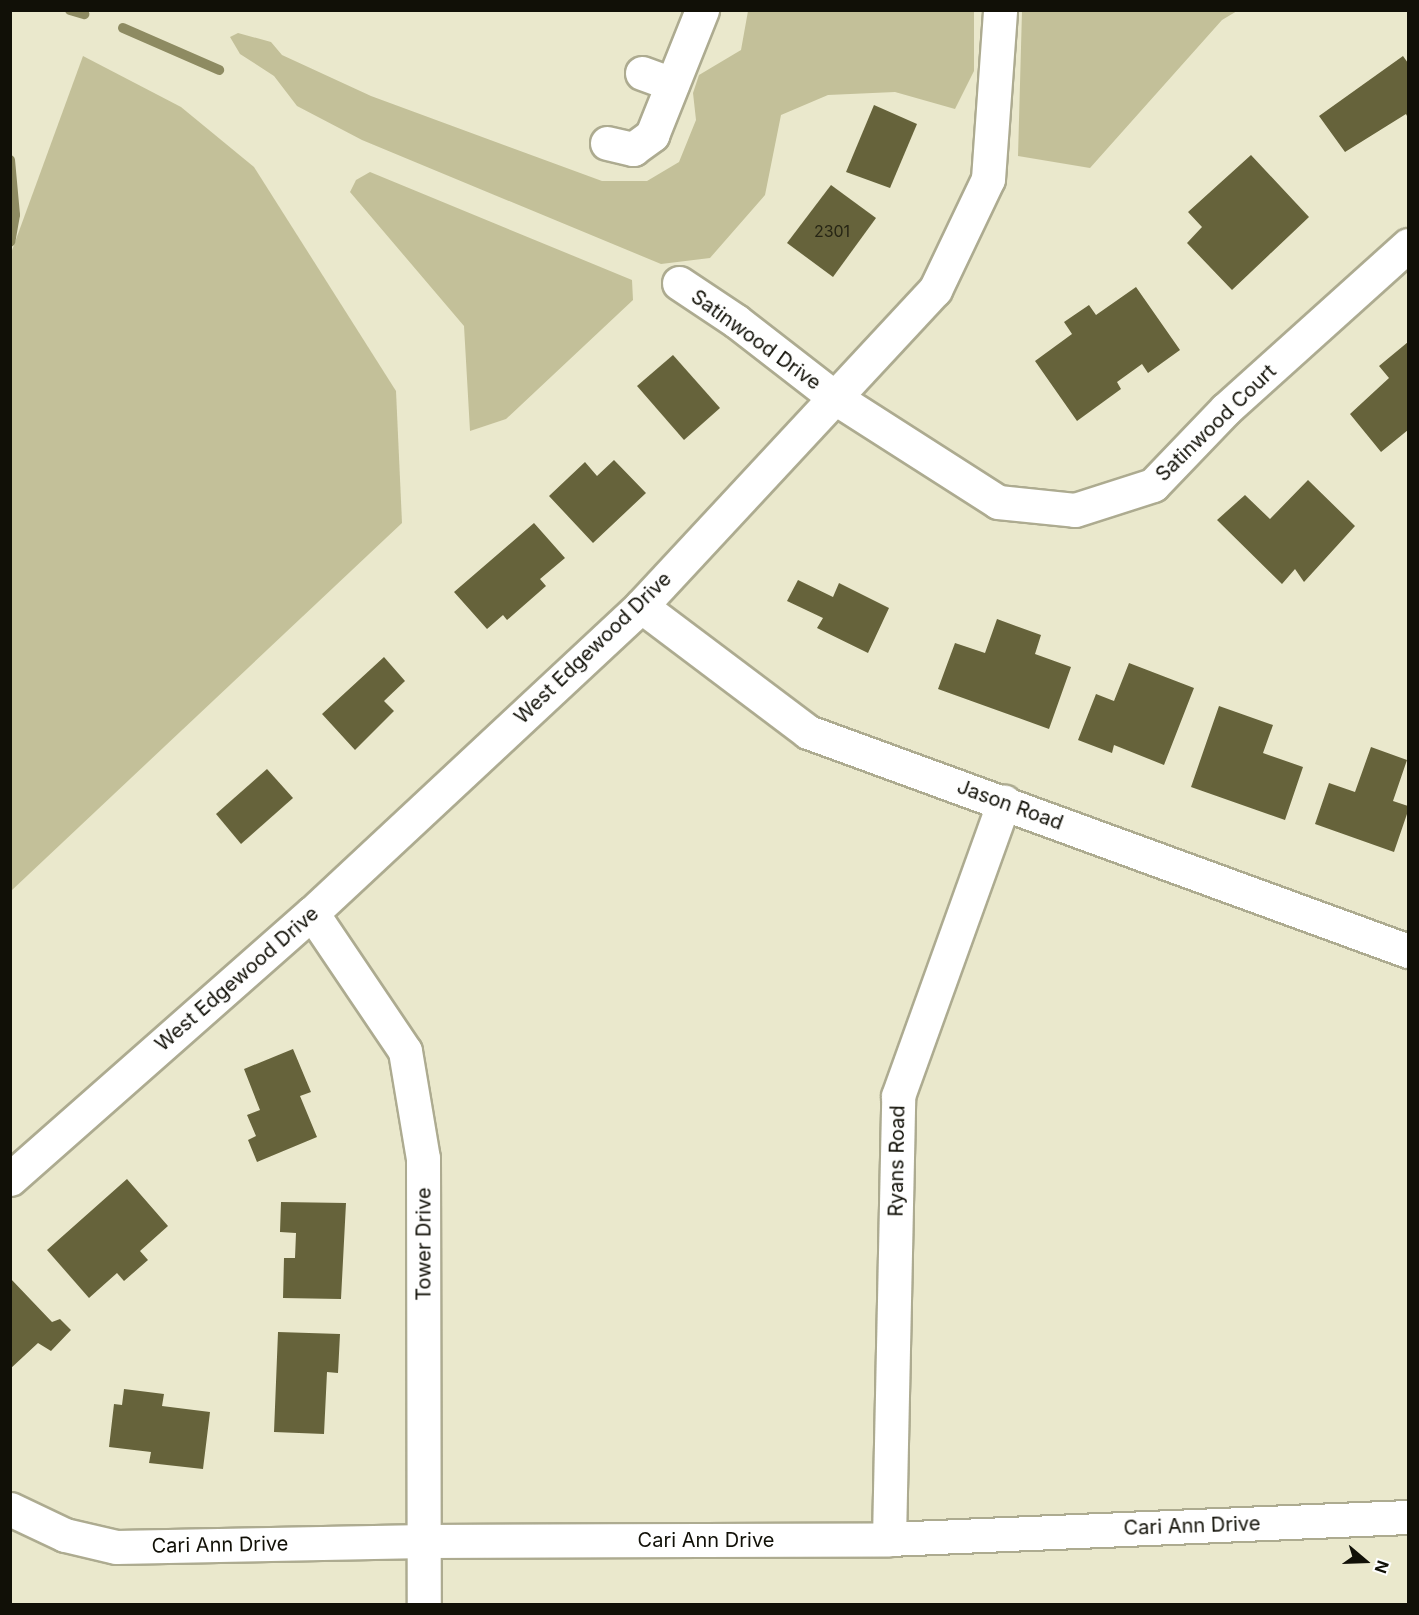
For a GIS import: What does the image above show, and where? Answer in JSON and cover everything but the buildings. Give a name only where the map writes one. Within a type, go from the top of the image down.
[{"type":"street","points":[[607,143],[633,149],[644,145],[652,135],[657,78],[702,10]]},
{"type":"street","name":"West Edgewood Drive","points":[[10,1179],[312,913],[641,606],[936,290],[988,179],[1000,10]]},
{"type":"street","name":"Satinwood Court","points":[[834,397],[998,502],[1075,510],[1153,485],[1226,409],[1408,245]]},
{"type":"street","name":"Satinwood Drive","points":[[679,283],[736,321],[834,397]]},
{"type":"street","name":"Jason Road","points":[[641,606],[808,732],[1408,951]]},
{"type":"street","name":"Ryans Road","points":[[889,1539],[898,1096],[1004,802]]},
{"type":"street","name":"Tower Drive","points":[[312,913],[405,1051],[423,1158],[424,1605]]},
{"type":"street","name":"Cari Ann Drive","points":[[10,1509],[65,1535],[116,1547],[424,1541],[889,1539],[1408,1517]]},
{"type":"shaded area","points":[[1022,10],[1237,11],[1222,20],[1090,168],[1018,156]]},
{"type":"shaded area","points":[[748,11],[974,11],[974,71],[955,109],[895,92],[828,95],[781,115],[765,195],[710,258],[661,264],[362,140],[297,106],[274,76],[240,54],[230,37],[238,33],[271,42],[282,55],[371,96],[602,181],[647,181],[679,162],[696,120],[693,93],[699,75],[741,50]]},
{"type":"shaded area","points":[[83,56],[181,107],[254,167],[396,391],[402,523],[11,891],[11,253]]},
{"type":"shaded area","points":[[370,172],[632,280],[633,300],[506,419],[470,431],[464,326],[350,192],[356,180]]},
{"type":"waterway","points":[[70,10],[84,14]]},
{"type":"waterway","points":[[123,28],[219,70]]},
{"type":"waterway","points":[[10,160],[15,215],[10,242]]}]
